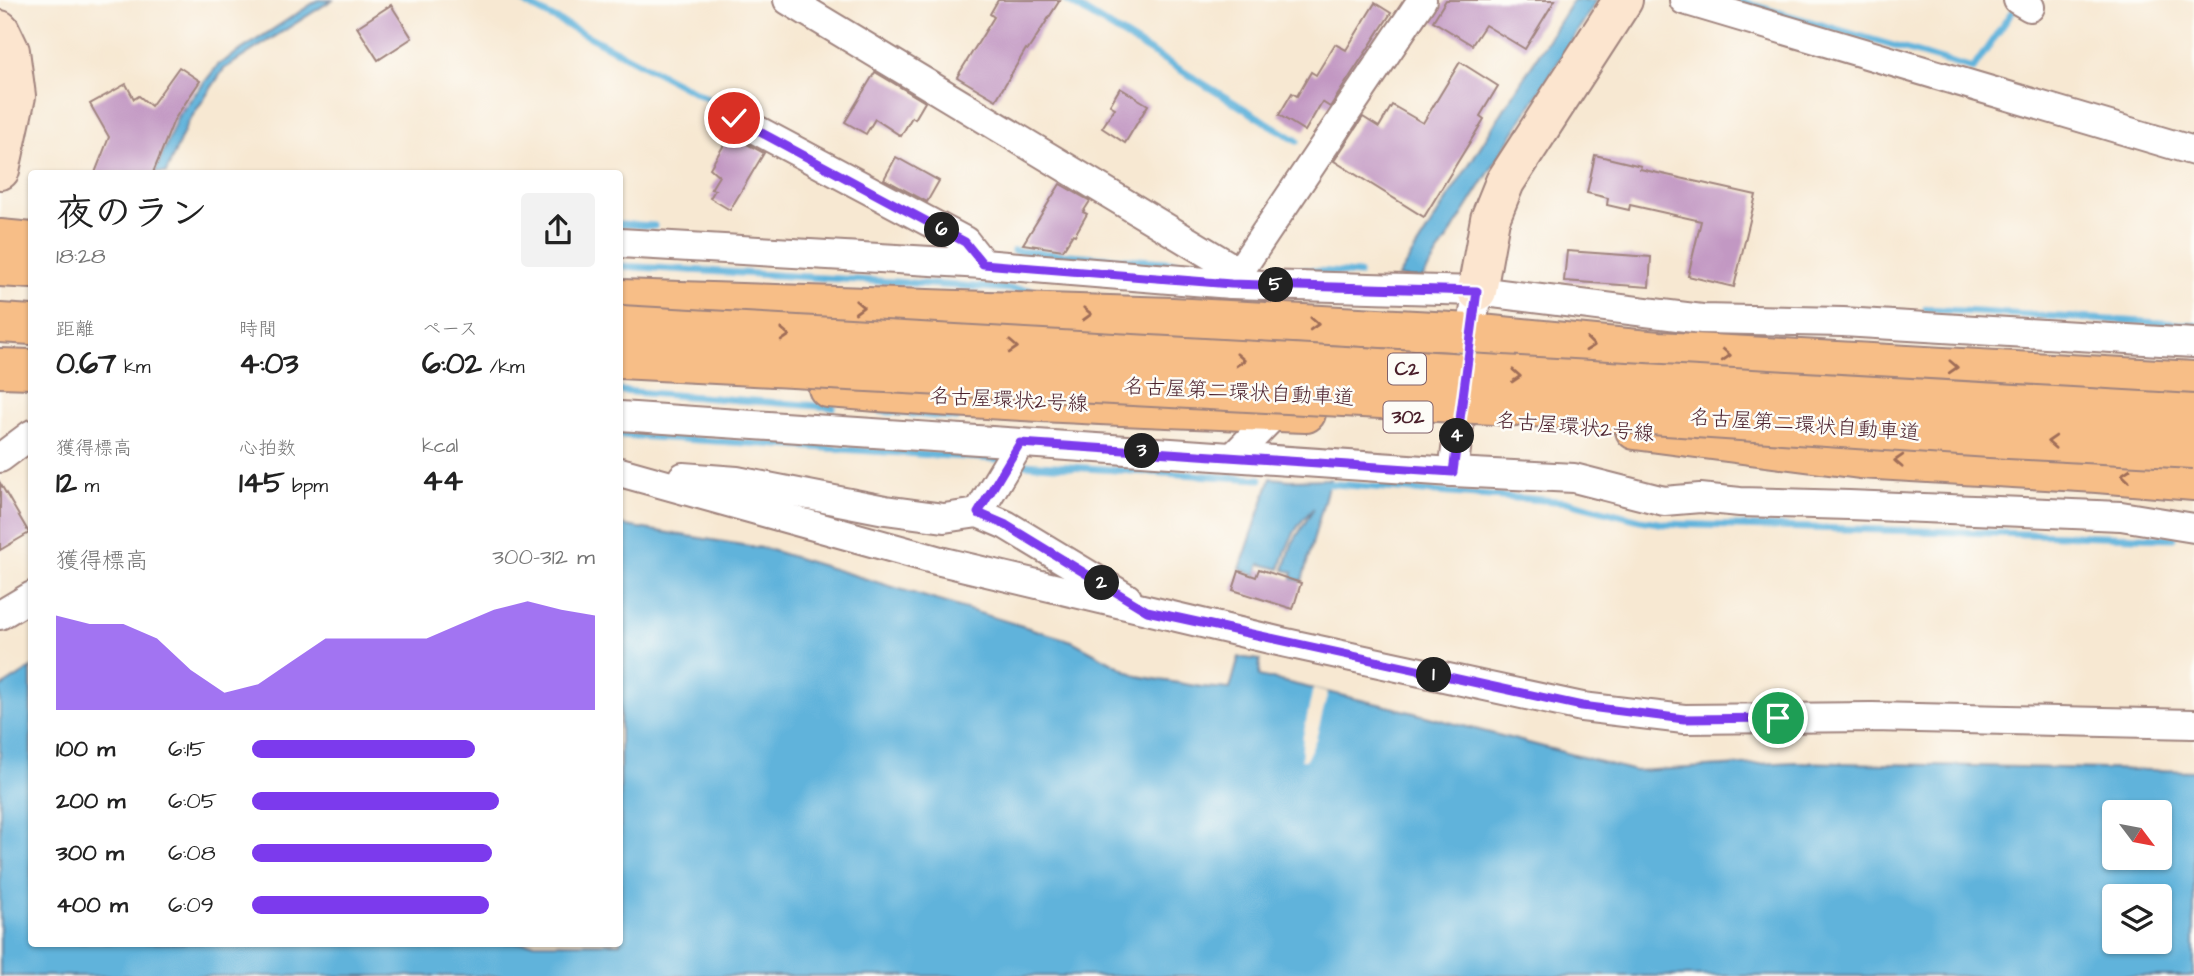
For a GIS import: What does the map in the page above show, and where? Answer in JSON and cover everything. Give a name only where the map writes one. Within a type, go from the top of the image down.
[{"type":"highway","points":[[0,239],[28,242]]},
{"type":"highway","points":[[0,267],[28,269]]},
{"type":"highway","points":[[0,289],[28,291]]},
{"type":"highway","points":[[623,299],[1172,317],[1471,333],[1658,351],[2194,381]]},
{"type":"highway","points":[[623,312],[743,332]]},
{"type":"highway","points":[[0,323],[28,325]]},
{"type":"highway","name":"名古屋第二環状自動車道","points":[[623,325],[2194,414]]},
{"type":"highway","points":[[0,334],[28,335]]},
{"type":"highway","name":"名古屋第二環状自動車道","points":[[623,359],[1532,407],[2194,449]]},
{"type":"highway","points":[[623,372],[761,367]]},
{"type":"highway","points":[[0,368],[28,369]]},
{"type":"highway","name":"名古屋環状2号線","points":[[623,372],[908,394],[1178,409],[1571,422],[1860,459],[2097,472],[2194,481]]},
{"type":"street","points":[[788,0],[1235,278]]},
{"type":"street","points":[[1453,472],[1477,291],[1490,219],[1505,182],[1623,0]]},
{"type":"street","points":[[1684,0],[2194,151]]},
{"type":"street","points":[[1235,278],[1417,2]]},
{"type":"street","points":[[0,30],[10,51],[16,96],[0,170]]},
{"type":"street","points":[[734,118],[965,242],[983,264]]},
{"type":"street","points":[[623,243],[1045,269],[1477,291],[1702,319],[1843,322],[2194,343]]},
{"type":"street","points":[[1045,269],[1093,281],[1172,317]]},
{"type":"street","points":[[1658,351],[1702,319]]},
{"type":"street","points":[[1233,457],[1277,412]]},
{"type":"street","points":[[623,416],[1574,478],[1664,500],[1700,498],[1740,502],[2121,516],[2194,528]]},
{"type":"street","points":[[0,458],[28,437]]},
{"type":"street","points":[[978,513],[1020,443]]},
{"type":"street","points":[[623,472],[737,481],[884,510],[944,518],[978,513],[1006,525],[1147,611]]},
{"type":"street","points":[[623,473],[940,561],[1147,611],[1582,706],[1684,719],[1872,717],[2194,724]]},
{"type":"street","points":[[0,615],[28,598]]},
{"type":"water","points":[[318,0],[332,0],[224,69],[187,124],[167,170],[156,170],[178,116],[218,65]]},
{"type":"water","points":[[1573,0],[1597,0],[1422,279],[1398,277]]},
{"type":"water","points":[[1271,478],[1330,479],[1302,581],[1292,579],[1293,572],[1284,570],[1292,544],[1314,508],[1292,536],[1280,569],[1260,564],[1256,575],[1240,569]]},
{"type":"water","points":[[623,525],[767,549],[1072,641],[1137,676],[1230,689],[1239,657],[1260,660],[1259,676],[1395,708],[1635,771],[1795,762],[2194,771],[2194,976],[0,976],[0,688],[28,670],[28,947],[623,947]]},
{"type":"pier","points":[[1313,688],[1328,692],[1316,739],[1306,760],[1301,760],[1303,736]]},
{"type":"building","points":[[998,0],[1060,0],[1028,50],[1026,49],[996,100],[957,77],[994,17],[990,14]]},
{"type":"building","points":[[1446,0],[1555,0],[1525,49],[1485,25],[1472,45],[1433,21]]},
{"type":"building","points":[[1375,3],[1391,13],[1330,107],[1322,102],[1305,131],[1279,115],[1292,93],[1297,96],[1311,72],[1316,75],[1335,44],[1346,50]]},
{"type":"building","points":[[391,5],[412,38],[378,60],[357,27]]},
{"type":"building","points":[[1460,62],[1498,86],[1480,116],[1484,119],[1424,217],[1334,161],[1363,117],[1379,127],[1392,105],[1423,123]]},
{"type":"building","points":[[179,67],[200,81],[174,120],[154,170],[96,170],[109,137],[90,104],[126,84],[134,99],[139,96],[151,106]]},
{"type":"building","points":[[875,72],[925,102],[901,136],[875,119],[866,134],[845,122]]},
{"type":"building","points":[[1120,88],[1148,105],[1125,143],[1102,128],[1115,108],[1110,105]]},
{"type":"building","points":[[730,135],[764,153],[730,210],[710,198],[715,190],[711,189],[719,176],[710,168]]},
{"type":"building","points":[[1595,155],[1641,166],[1640,169],[1756,195],[1734,287],[1688,276],[1701,221],[1630,205],[1629,210],[1607,205],[1608,198],[1587,193]]},
{"type":"building","points":[[896,157],[939,181],[927,202],[884,179]]},
{"type":"building","points":[[1060,184],[1090,201],[1083,212],[1087,214],[1075,235],[1073,234],[1063,250],[1023,244]]},
{"type":"building","points":[[1567,251],[1651,257],[1649,287],[1564,281]]},
{"type":"building","points":[[0,483],[28,534],[0,550]]},
{"type":"building","points":[[1259,569],[1301,583],[1293,609],[1233,590],[1239,571],[1256,577]]},
{"type":"waterway","points":[[519,0],[731,111]]},
{"type":"waterway","points":[[1066,0],[1297,141]]},
{"type":"waterway","points":[[1735,0],[1973,69],[2012,12]]},
{"type":"waterway","points":[[623,224],[654,226]]},
{"type":"waterway","points":[[1014,251],[1192,264]]},
{"type":"waterway","points":[[623,266],[1031,290]]},
{"type":"waterway","points":[[1258,267],[1359,274]]},
{"type":"waterway","points":[[1926,309],[2194,325]]},
{"type":"waterway","points":[[623,391],[833,407]]},
{"type":"waterway","points":[[880,411],[956,418]]},
{"type":"waterway","points":[[623,435],[998,459]]},
{"type":"waterway","points":[[1022,464],[1260,479]]},
{"type":"waterway","points":[[1321,483],[1569,502],[1665,524],[2173,538]]},
{"type":"route","points":[[734,118],[965,242],[983,264],[1231,284],[1477,291],[1453,472],[1020,443],[978,513],[1006,525],[1147,611],[1582,706],[1684,719],[1778,718]]}]
